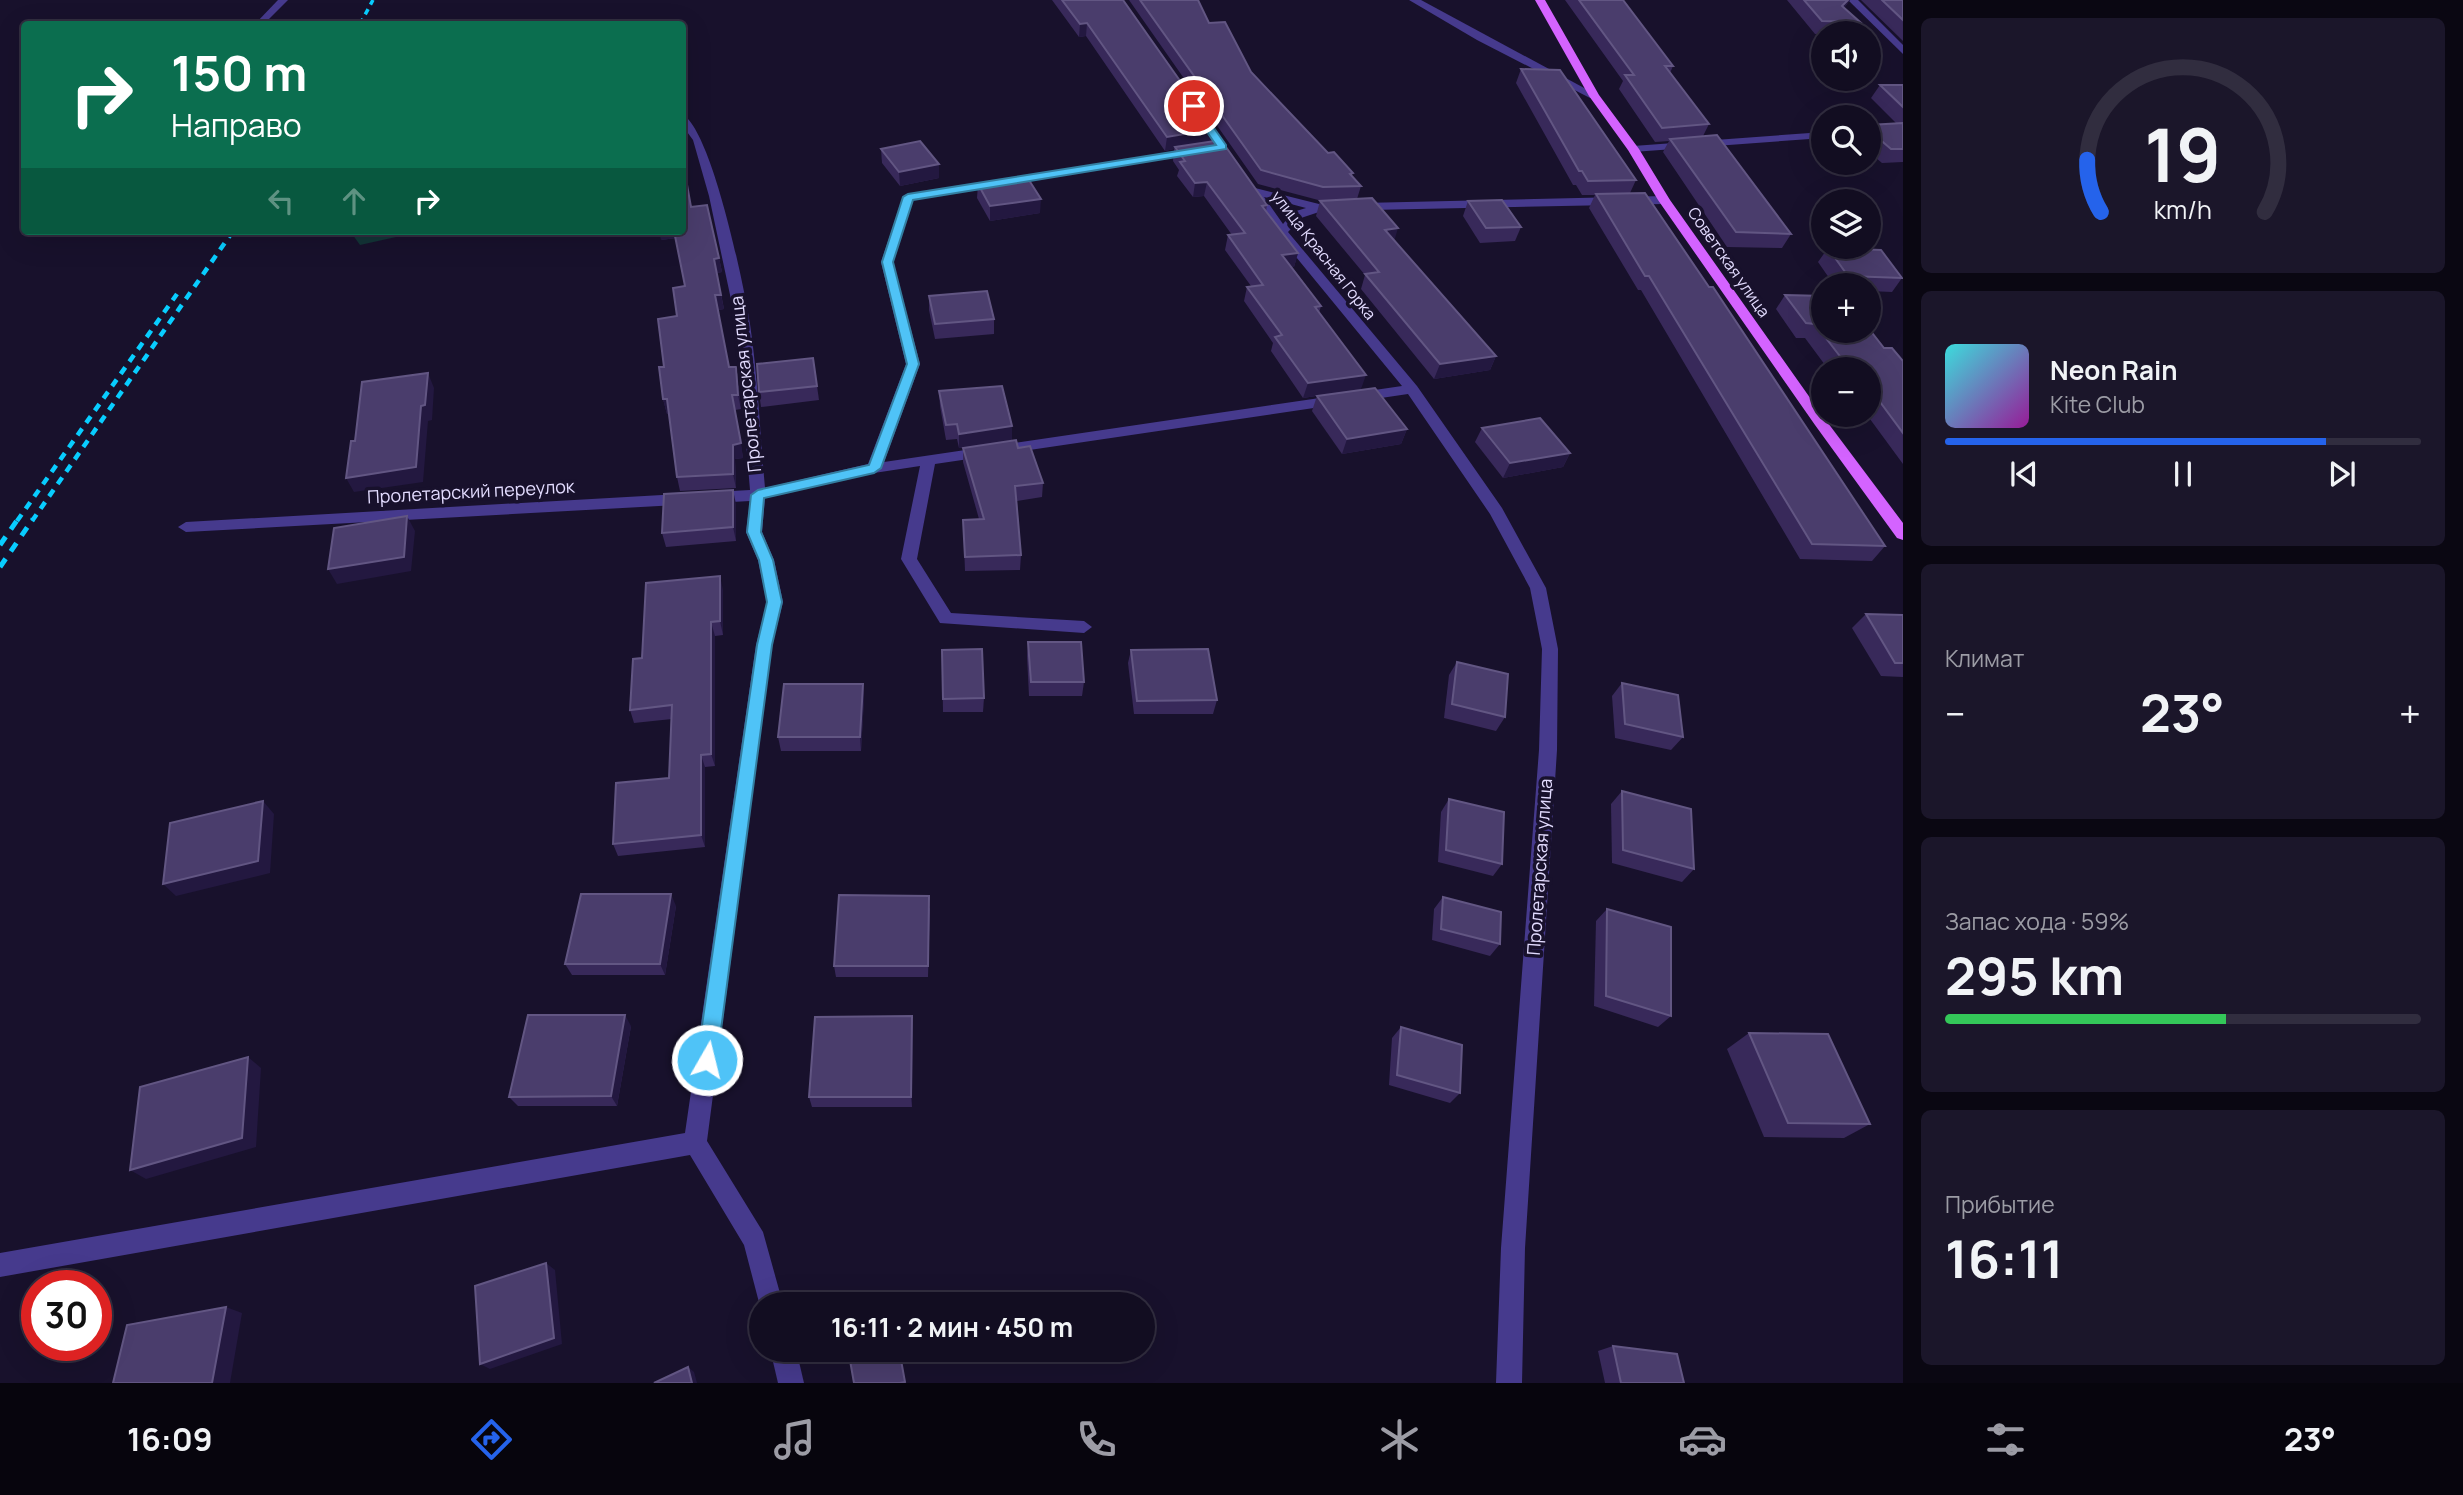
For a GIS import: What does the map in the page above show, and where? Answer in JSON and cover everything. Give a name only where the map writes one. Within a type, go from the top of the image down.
[{"type":"main road","name":"Советская улица","points":[[1540,0],[1594,96],[1633,149],[1664,200],[1812,411],[1903,534]]},
{"type":"street","points":[[262,21],[283,0]]},
{"type":"street","points":[[1414,0],[1480,38],[1594,96]]},
{"type":"street","points":[[1853,0],[1903,51]]},
{"type":"street","name":"Пролетарская улица","points":[[686,123],[698,140],[715,196],[743,323],[758,495],[754,532],[766,560],[775,602],[764,645],[695,1143]]},
{"type":"street","points":[[1633,149],[1811,136]]},
{"type":"street","points":[[874,468],[913,364],[887,262],[908,197],[1209,149]]},
{"type":"street","name":"улица Красная Горка","points":[[1321,207],[1274,198],[1248,183],[1282,232],[1412,389]]},
{"type":"street","points":[[1282,232],[1297,215],[1321,207],[1664,200]]},
{"type":"street","name":"Пролетарская улица","points":[[1412,389],[1497,512],[1538,588],[1550,649],[1548,750],[1513,1248],[1509,1383]]},
{"type":"street","name":"Пролетарский переулок","points":[[186,527],[758,495],[874,468],[1412,389]]},
{"type":"street","points":[[928,461],[909,559],[946,619],[1084,628]]},
{"type":"street","points":[[0,1265],[695,1143],[755,1240],[768,1292]]},
{"type":"street","points":[[786,1362],[791,1383]]},
{"type":"green space","points":[[353,235],[397,235],[396,237],[360,245]]},
{"type":"building","points":[[1062,0],[1123,0],[1214,129],[1167,137],[1087,23],[1080,24]]},
{"type":"building","points":[[1140,0],[1198,0],[1209,23],[1225,22],[1251,72],[1328,153],[1334,152],[1361,186],[1323,187],[1261,170]]},
{"type":"building","points":[[1579,0],[1623,0],[1673,66],[1665,66],[1709,124],[1662,128],[1625,75],[1634,75]]},
{"type":"building","points":[[1804,0],[1848,0],[1842,6],[1859,21],[1822,21]]},
{"type":"building","points":[[1882,0],[1903,0],[1903,20]]},
{"type":"building","points":[[1521,69],[1560,70],[1636,180],[1588,181],[1582,171],[1579,171]]},
{"type":"building","points":[[1881,85],[1903,85],[1903,107],[1881,86]]},
{"type":"building","points":[[1903,123],[1903,149],[1891,149],[1881,140],[1881,124]]},
{"type":"building","points":[[1717,135],[1791,234],[1736,232],[1670,139]]},
{"type":"building","points":[[1221,140],[1267,205],[1262,206],[1298,253],[1282,255],[1321,306],[1315,307],[1366,375],[1308,383],[1275,337],[1282,335],[1247,287],[1263,285],[1228,235],[1245,233],[1207,182],[1195,183],[1180,162],[1185,161],[1175,147]]},
{"type":"building","points":[[920,141],[939,164],[899,172],[881,149]]},
{"type":"building","points":[[1027,177],[1041,199],[990,206],[978,184]]},
{"type":"building","points":[[686,179],[691,207],[707,205],[719,258],[714,259],[721,295],[715,295],[729,367],[736,367],[738,395],[732,395],[741,443],[733,445],[733,474],[677,477],[667,399],[663,399],[659,367],[664,367],[658,319],[677,316],[673,288],[685,286],[675,235],[686,235]]},
{"type":"building","points":[[1645,193],[1709,287],[1713,287],[1885,546],[1812,544],[1596,194]]},
{"type":"building","points":[[1372,198],[1398,228],[1385,230],[1496,356],[1440,364],[1365,274],[1379,272],[1320,201]]},
{"type":"building","points":[[1502,200],[1521,227],[1486,228],[1468,201]]},
{"type":"building","points":[[1881,250],[1902,278],[1881,277],[1881,273],[1846,273],[1836,259],[1881,259]]},
{"type":"building","points":[[987,291],[994,319],[935,324],[929,296]]},
{"type":"building","points":[[1785,295],[1811,296],[1811,324],[1806,323]]},
{"type":"building","points":[[1830,343],[1880,343],[1884,348],[1892,348],[1903,361],[1903,433],[1881,403],[1881,357],[1841,357]]},
{"type":"building","points":[[813,358],[817,386],[759,392],[757,364]]},
{"type":"building","points":[[428,373],[425,405],[421,406],[416,467],[346,478],[351,441],[355,441],[362,382]]},
{"type":"building","points":[[1002,386],[1012,426],[959,434],[957,424],[946,425],[939,391]]},
{"type":"building","points":[[1375,388],[1407,429],[1347,439],[1317,396]]},
{"type":"building","points":[[1540,418],[1570,453],[1510,463],[1482,428]]},
{"type":"building","points":[[1016,440],[1018,448],[1030,446],[1043,483],[1015,486],[1021,555],[965,557],[963,520],[984,519],[963,448]]},
{"type":"building","points":[[733,490],[733,527],[662,533],[664,494]]},
{"type":"building","points":[[407,516],[404,557],[328,569],[334,528]]},
{"type":"building","points":[[720,576],[720,621],[711,622],[711,754],[701,755],[701,835],[613,844],[616,783],[669,778],[672,705],[630,710],[633,659],[642,658],[646,583]]},
{"type":"building","points":[[1866,614],[1903,615],[1903,663],[1895,663]]},
{"type":"building","points":[[1028,642],[1081,642],[1084,682],[1031,682]]},
{"type":"building","points":[[982,649],[984,698],[943,699],[942,650]]},
{"type":"building","points":[[1208,649],[1217,700],[1137,701],[1131,650]]},
{"type":"building","points":[[1457,662],[1508,674],[1505,717],[1452,704]]},
{"type":"building","points":[[1622,683],[1678,695],[1683,737],[1625,724]]},
{"type":"building","points":[[784,684],[863,684],[860,737],[778,737]]},
{"type":"building","points":[[1622,791],[1691,809],[1694,869],[1623,850]]},
{"type":"building","points":[[1449,799],[1504,812],[1502,864],[1446,850]]},
{"type":"building","points":[[263,801],[258,861],[163,884],[170,823]]},
{"type":"building","points":[[581,894],[671,894],[660,964],[565,964]]},
{"type":"building","points":[[839,895],[929,896],[928,966],[834,966]]},
{"type":"building","points":[[1443,897],[1501,912],[1500,944],[1441,929]]},
{"type":"building","points":[[1607,909],[1671,927],[1671,1016],[1606,996]]},
{"type":"building","points":[[528,1015],[625,1015],[611,1096],[509,1097]]},
{"type":"building","points":[[912,1016],[911,1097],[809,1097],[815,1017]]},
{"type":"building","points":[[1401,1027],[1462,1045],[1460,1093],[1397,1075]]},
{"type":"building","points":[[1749,1033],[1828,1034],[1870,1124],[1788,1123]]},
{"type":"building","points":[[248,1057],[242,1138],[130,1170],[140,1087]]},
{"type":"building","points":[[546,1263],[554,1338],[480,1364],[475,1286]]},
{"type":"building","points":[[226,1307],[212,1383],[113,1383],[127,1325]]},
{"type":"building","points":[[1613,1346],[1677,1354],[1684,1383],[1621,1383]]},
{"type":"building","points":[[850,1362],[901,1362],[905,1382],[854,1383]]},
{"type":"building","points":[[688,1367],[692,1383],[654,1383]]},
{"type":"railway","points":[[362,21],[373,0]]},
{"type":"railway","points":[[32,521],[230,235]]},
{"type":"railway","points":[[17,521],[177,294]]},
{"type":"railway","points":[[0,545],[18,519]]},
{"type":"railway","points":[[0,567],[33,519]]},
{"type":"route","points":[[707,1060],[764,645],[775,602],[766,560],[754,532],[758,495],[874,468],[913,364],[887,262],[908,197],[1223,147],[1194,106]]}]
